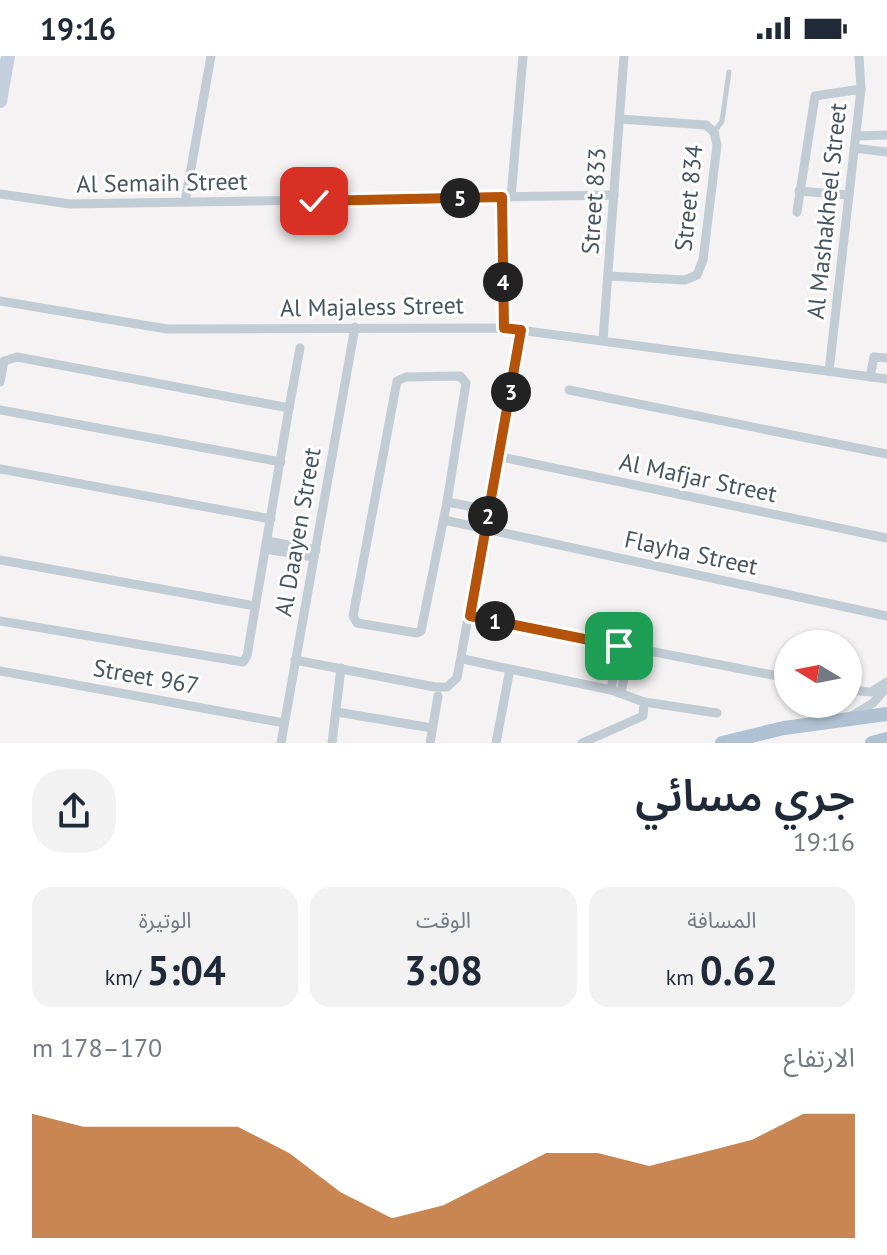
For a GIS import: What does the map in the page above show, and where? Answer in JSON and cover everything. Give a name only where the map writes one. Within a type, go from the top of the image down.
[{"type":"main road","points":[[862,716],[887,714]]},
{"type":"main road","points":[[722,743],[846,718]]},
{"type":"main road","points":[[872,743],[887,739]]},
{"type":"street","points":[[0,101],[2,74],[8,56]]},
{"type":"street","points":[[185,202],[211,56]]},
{"type":"street","points":[[506,197],[523,56]]},
{"type":"street","name":"Al Mashakheel Street","points":[[829,371],[861,89],[859,56]]},
{"type":"street","name":"Street 833","points":[[603,340],[622,59]]},
{"type":"street","points":[[797,212],[815,96],[861,89]]},
{"type":"street","name":"Street 834","points":[[608,276],[685,280],[697,275],[703,260],[717,145],[714,132],[701,124],[620,119]]},
{"type":"street","points":[[856,136],[887,135]]},
{"type":"street","points":[[854,148],[887,152]]},
{"type":"street","points":[[799,191],[849,195]]},
{"type":"street","name":"Al Semaih Street","points":[[0,194],[70,204],[614,195]]},
{"type":"street","name":"Al Majaless Street","points":[[0,301],[167,329],[504,328],[887,379]]},
{"type":"street","name":"Al Daayen Street","points":[[281,743],[355,327]]},
{"type":"street","points":[[295,660],[447,687],[457,678],[501,457],[521,330]]},
{"type":"street","points":[[0,621],[236,663],[247,656],[300,348]]},
{"type":"street","points":[[0,382],[4,361],[17,357],[289,408]]},
{"type":"street","points":[[870,377],[874,357],[887,358]]},
{"type":"street","points":[[402,377],[466,379],[444,520],[421,631],[417,633],[355,621],[396,384],[402,377]]},
{"type":"street","points":[[569,390],[887,454]]},
{"type":"street","points":[[0,410],[281,462]]},
{"type":"street","name":"Al Mafjar Street","points":[[501,457],[887,538]]},
{"type":"street","points":[[0,469],[271,519]]},
{"type":"street","points":[[447,502],[489,510]]},
{"type":"street","name":"Flayha Street","points":[[444,520],[887,616]]},
{"type":"street","points":[[266,545],[315,553]]},
{"type":"street","points":[[0,560],[255,606]]},
{"type":"street","points":[[470,616],[774,675]]},
{"type":"street","points":[[616,692],[619,646]]},
{"type":"street","points":[[616,692],[630,648]]},
{"type":"street","points":[[463,659],[616,692],[644,702],[717,713]]},
{"type":"street","points":[[332,743],[344,669]]},
{"type":"street","points":[[496,743],[510,669]]},
{"type":"street","name":"Street 967","points":[[0,671],[284,723]]},
{"type":"street","points":[[862,691],[871,692],[887,685]]},
{"type":"street","points":[[862,710],[873,703],[887,685]]},
{"type":"street","points":[[430,743],[438,696]]},
{"type":"street","points":[[582,743],[643,716],[644,702]]},
{"type":"street","points":[[337,712],[432,728]]},
{"type":"lane","points":[[714,132],[722,121],[729,72]]},
{"type":"lane","points":[[504,328],[506,197]]},
{"type":"route","points":[[314,201],[502,197],[504,328],[521,330],[501,457],[470,616],[619,646]]}]
